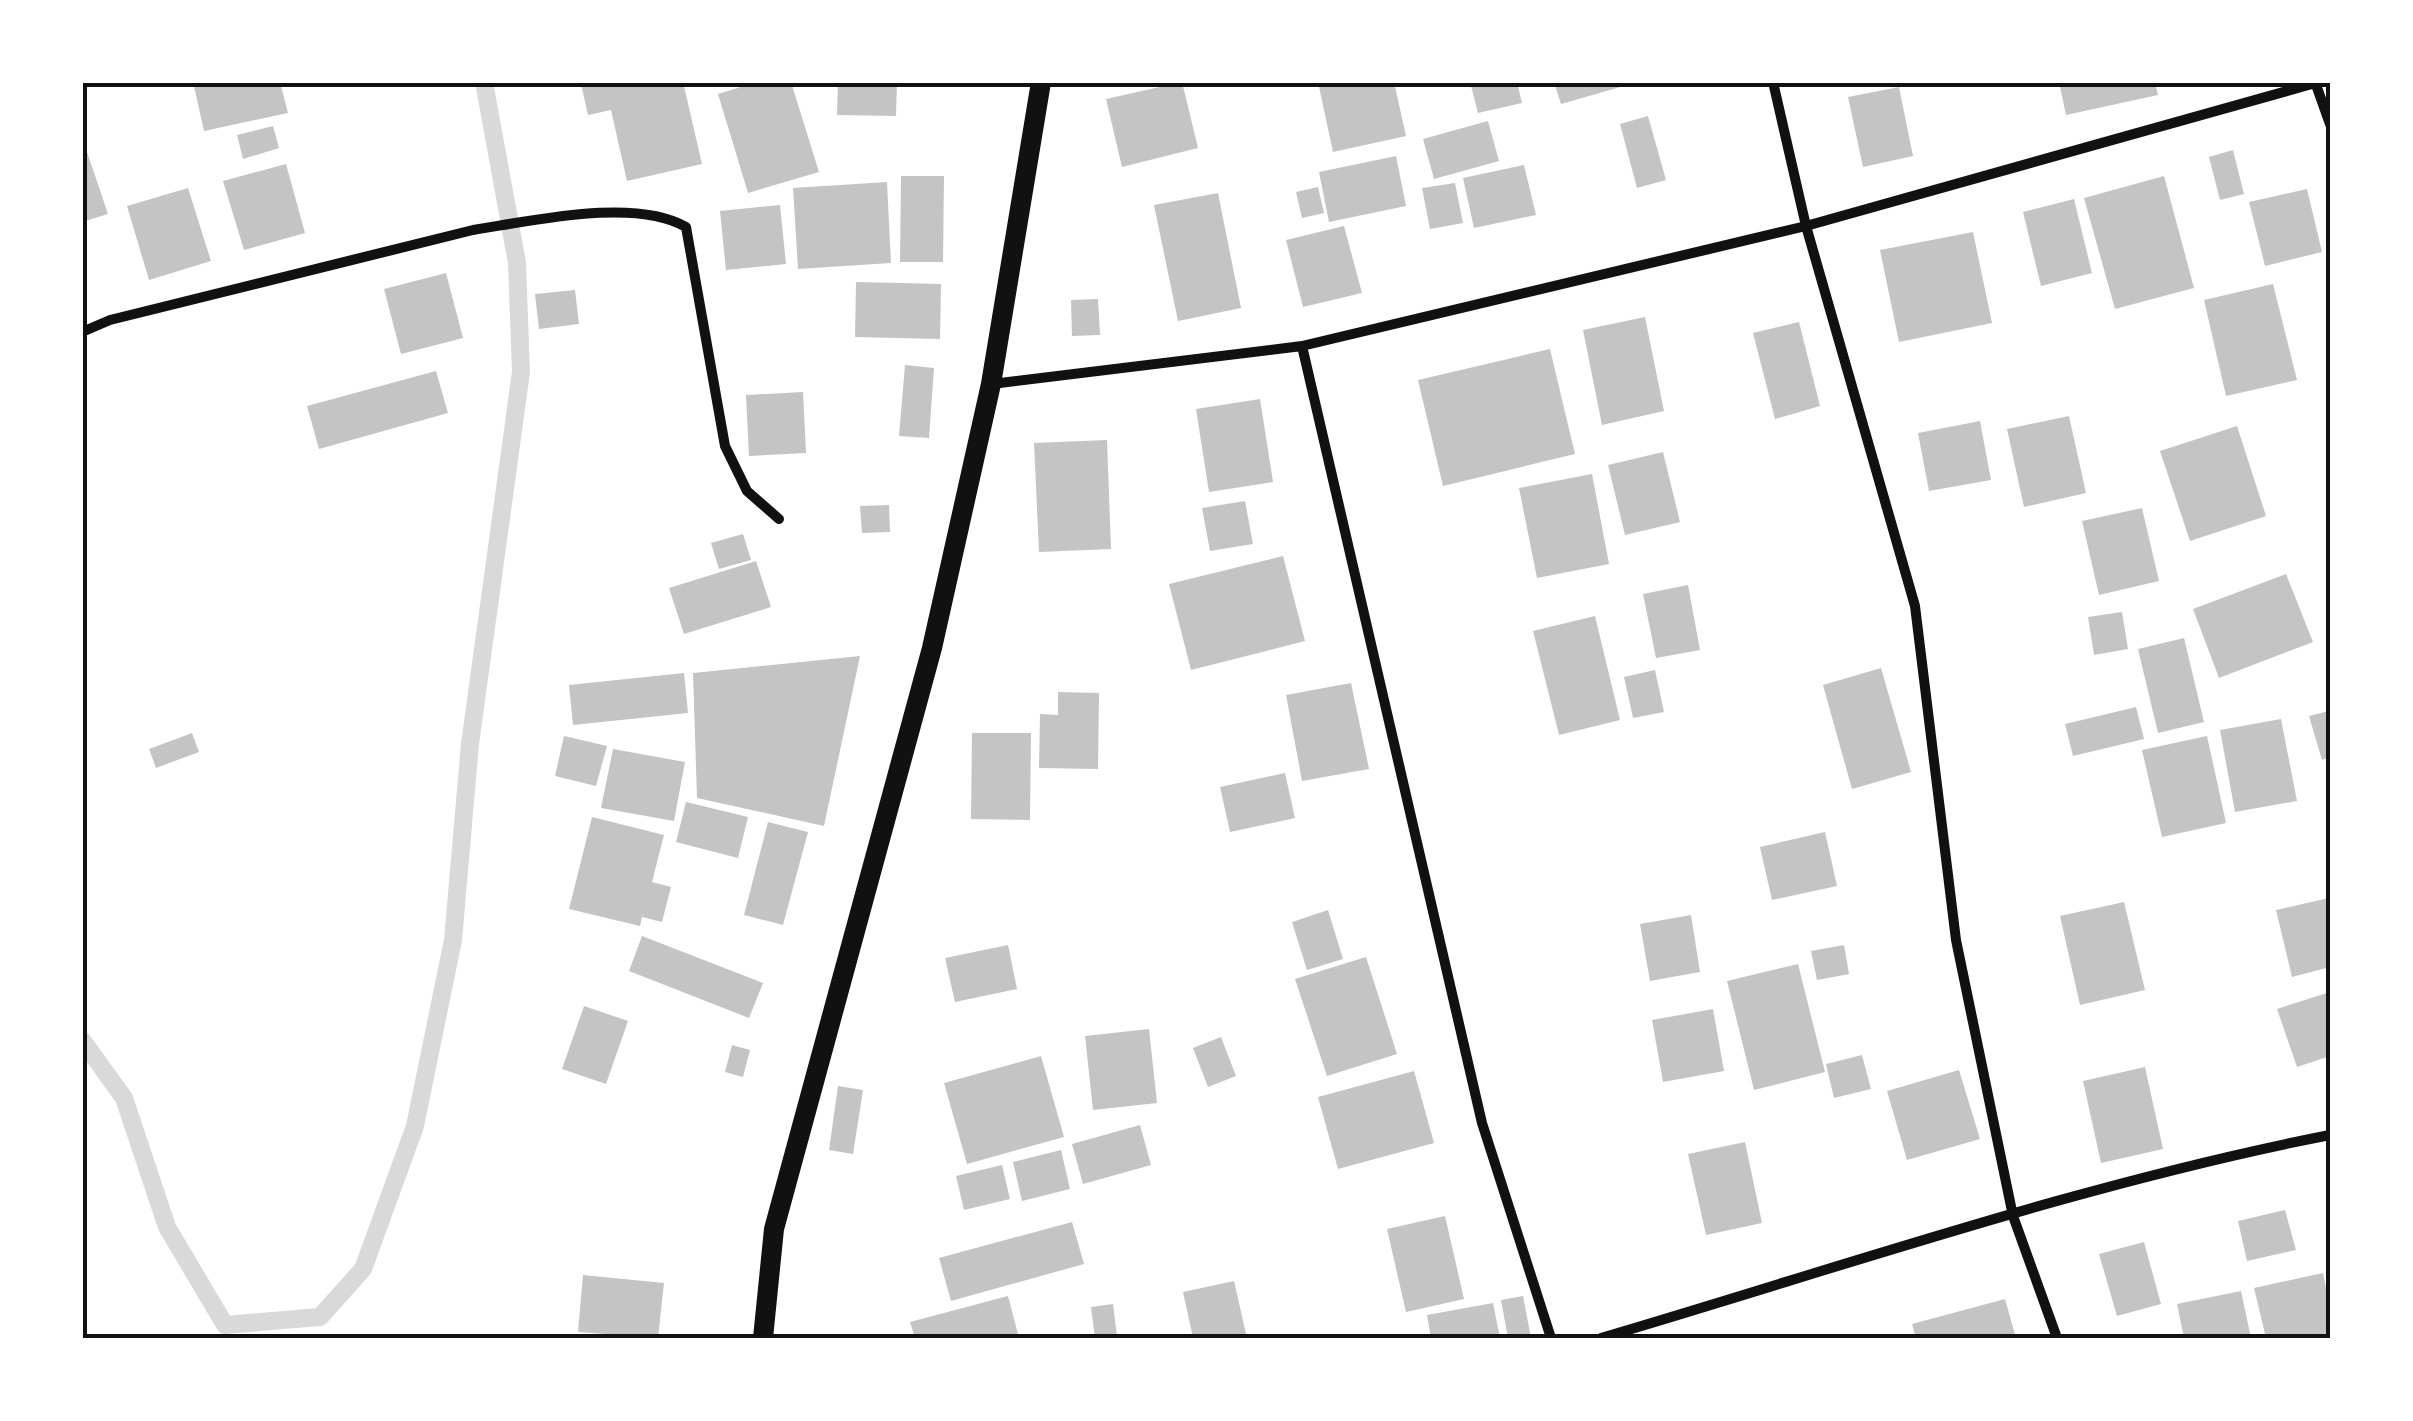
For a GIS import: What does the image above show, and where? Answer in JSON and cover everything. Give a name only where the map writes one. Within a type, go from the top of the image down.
[{"type":"main road","points":[[764,1338],[774,1229],[932,648],[990,384],[1040,82]]},
{"type":"street","points":[[1773,82],[1806,226],[1916,606],[1926,660],[1953,925],[2013,1216],[2057,1338]]},
{"type":"street","points":[[990,384],[1302,346],[1806,226],[2316,83],[2330,124]]},
{"type":"street","points":[[82,332],[110,320],[473,230],[533,221],[643,212],[664,214],[686,227],[725,446],[747,491],[780,519]]},
{"type":"street","points":[[1302,346],[1478,1106],[1551,1338]]},
{"type":"street","points":[[1601,1338],[2013,1216],[2257,1149],[2330,1135]]},
{"type":"building","points":[[193,82],[280,82],[288,113],[204,131]]},
{"type":"building","points":[[683,82],[702,164],[627,181],[611,110],[588,115],[581,84]]},
{"type":"building","points":[[757,82],[791,82],[819,172],[748,193],[718,94]]},
{"type":"building","points":[[838,82],[897,82],[896,116],[837,115]]},
{"type":"building","points":[[1182,82],[1198,148],[1122,167],[1106,99]]},
{"type":"building","points":[[1318,82],[1394,82],[1406,136],[1333,152]]},
{"type":"building","points":[[1470,82],[1517,82],[1522,103],[1478,113]]},
{"type":"building","points":[[1554,82],[1631,82],[1631,84],[1561,104]]},
{"type":"building","points":[[2059,82],[2155,82],[2158,95],[2066,115]]},
{"type":"building","points":[[1899,87],[1913,156],[1863,167],[1848,97]]},
{"type":"building","points":[[1648,116],[1666,180],[1637,188],[1620,124]]},
{"type":"building","points":[[1488,121],[1499,161],[1434,179],[1423,139]]},
{"type":"building","points":[[273,126],[279,148],[243,159],[237,135]]},
{"type":"building","points":[[86,149],[108,214],[82,222],[82,151]]},
{"type":"building","points":[[2233,150],[2244,194],[2220,200],[2209,157]]},
{"type":"building","points":[[1396,156],[1406,206],[1329,222],[1319,172]]},
{"type":"building","points":[[286,164],[305,233],[244,250],[223,181]]},
{"type":"building","points":[[1524,165],[1536,215],[1474,228],[1463,178]]},
{"type":"building","points":[[901,176],[944,176],[943,262],[900,262]]},
{"type":"building","points":[[2164,176],[2194,288],[2115,309],[2084,198]]},
{"type":"building","points":[[887,182],[891,263],[798,269],[793,188]]},
{"type":"building","points":[[1455,183],[1463,223],[1430,229],[1422,188]]},
{"type":"building","points":[[1318,187],[1324,213],[1302,218],[1296,192]]},
{"type":"building","points":[[188,188],[211,261],[149,280],[127,206]]},
{"type":"building","points":[[2307,189],[2322,252],[2265,266],[2249,202]]},
{"type":"building","points":[[1218,193],[1241,308],[1178,321],[1154,205]]},
{"type":"building","points":[[2074,199],[2092,273],[2041,286],[2023,212]]},
{"type":"building","points":[[780,205],[786,264],[726,270],[720,211]]},
{"type":"building","points":[[1344,226],[1362,293],[1303,307],[1286,240]]},
{"type":"building","points":[[1973,232],[1992,323],[1899,342],[1880,250]]},
{"type":"building","points":[[446,273],[463,338],[401,354],[384,289]]},
{"type":"building","points":[[856,282],[941,284],[940,339],[855,337]]},
{"type":"building","points":[[2273,284],[2297,380],[2226,396],[2204,300]]},
{"type":"building","points":[[575,290],[579,324],[539,329],[535,294]]},
{"type":"building","points":[[1098,299],[1100,335],[1072,336],[1071,300]]},
{"type":"building","points":[[1645,317],[1664,411],[1602,425],[1583,330]]},
{"type":"building","points":[[1799,322],[1820,406],[1775,419],[1753,333]]},
{"type":"building","points":[[1550,349],[1575,454],[1443,486],[1418,380]]},
{"type":"building","points":[[905,365],[934,368],[929,438],[899,436]]},
{"type":"building","points":[[436,371],[448,413],[319,449],[307,406]]},
{"type":"building","points":[[803,392],[806,453],[749,456],[746,395]]},
{"type":"building","points":[[1260,399],[1273,482],[1209,492],[1196,409]]},
{"type":"building","points":[[2069,416],[2086,493],[2024,507],[2007,429]]},
{"type":"building","points":[[1980,421],[1991,480],[1929,491],[1918,433]]},
{"type":"building","points":[[2237,426],[2266,516],[2190,541],[2160,451]]},
{"type":"building","points":[[1107,440],[1111,549],[1039,552],[1034,443]]},
{"type":"building","points":[[1663,452],[1680,522],[1625,535],[1608,465]]},
{"type":"building","points":[[1592,474],[1609,564],[1537,578],[1519,488]]},
{"type":"building","points":[[1245,501],[1253,544],[1210,551],[1202,508]]},
{"type":"building","points":[[889,505],[890,532],[862,533],[860,506]]},
{"type":"building","points":[[2142,508],[2159,581],[2099,595],[2082,521]]},
{"type":"building","points":[[743,534],[751,560],[719,569],[711,543]]},
{"type":"building","points":[[1283,556],[1305,641],[1191,670],[1169,584]]},
{"type":"building","points":[[756,561],[771,607],[684,634],[669,588]]},
{"type":"building","points":[[2286,574],[2313,642],[2219,678],[2193,609]]},
{"type":"building","points":[[1688,585],[1700,650],[1656,658],[1643,594]]},
{"type":"building","points":[[2122,612],[2128,649],[2094,655],[2088,617]]},
{"type":"building","points":[[1595,616],[1620,720],[1559,735],[1533,631]]},
{"type":"building","points":[[2184,638],[2204,722],[2158,733],[2138,649]]},
{"type":"building","points":[[860,656],[824,826],[697,798],[693,673]]},
{"type":"building","points":[[1881,668],[1911,772],[1852,789],[1823,685]]},
{"type":"building","points":[[1655,670],[1664,712],[1633,718],[1624,677]]},
{"type":"building","points":[[684,673],[688,713],[573,725],[569,685]]},
{"type":"building","points":[[1351,683],[1369,769],[1302,781],[1286,695]]},
{"type":"building","points":[[1058,692],[1099,693],[1098,769],[1039,768],[1040,714],[1058,715]]},
{"type":"building","points":[[2136,707],[2144,739],[2073,756],[2065,724]]},
{"type":"building","points":[[2329,711],[2330,757],[2322,760],[2309,716]]},
{"type":"building","points":[[2281,719],[2297,801],[2235,812],[2220,730]]},
{"type":"building","points":[[192,733],[199,752],[156,768],[149,749]]},
{"type":"building","points":[[972,733],[1031,733],[1030,820],[971,819]]},
{"type":"building","points":[[564,736],[607,746],[596,786],[555,776]]},
{"type":"building","points":[[2207,736],[2226,823],[2162,837],[2142,750]]},
{"type":"building","points":[[613,749],[685,762],[674,821],[601,808]]},
{"type":"building","points":[[1285,773],[1295,818],[1230,832],[1220,787]]},
{"type":"building","points":[[686,802],[748,817],[738,858],[676,842]]},
{"type":"building","points":[[592,817],[664,835],[652,882],[671,887],[662,922],[642,917],[640,926],[569,909]]},
{"type":"building","points":[[768,822],[808,832],[783,925],[744,915]]},
{"type":"building","points":[[1825,832],[1837,886],[1772,900],[1760,847]]},
{"type":"building","points":[[2329,898],[2330,967],[2292,977],[2276,910]]},
{"type":"building","points":[[2124,902],[2145,990],[2080,1005],[2060,916]]},
{"type":"building","points":[[1328,910],[1343,959],[1307,970],[1292,922]]},
{"type":"building","points":[[1691,915],[1700,972],[1650,981],[1640,924]]},
{"type":"building","points":[[642,936],[763,983],[749,1018],[629,971]]},
{"type":"building","points":[[1008,945],[1017,989],[955,1002],[945,958]]},
{"type":"building","points":[[1844,945],[1849,974],[1817,980],[1811,951]]},
{"type":"building","points":[[1366,957],[1397,1054],[1327,1076],[1295,979]]},
{"type":"building","points":[[1798,964],[1825,1072],[1754,1090],[1727,981]]},
{"type":"building","points":[[2330,992],[2330,1056],[2297,1067],[2277,1009]]},
{"type":"building","points":[[584,1006],[628,1021],[606,1084],[562,1069]]},
{"type":"building","points":[[1713,1009],[1724,1071],[1663,1082],[1652,1020]]},
{"type":"building","points":[[1149,1029],[1157,1103],[1093,1110],[1085,1036]]},
{"type":"building","points":[[1221,1037],[1236,1076],[1208,1087],[1193,1048]]},
{"type":"building","points":[[732,1045],[750,1050],[743,1077],[725,1072]]},
{"type":"building","points":[[1862,1055],[1871,1089],[1834,1098],[1826,1064]]},
{"type":"building","points":[[1041,1056],[1064,1137],[967,1164],[944,1083]]},
{"type":"building","points":[[2145,1067],[2163,1149],[2101,1163],[2083,1081]]},
{"type":"building","points":[[1959,1070],[1980,1139],[1907,1160],[1887,1091]]},
{"type":"building","points":[[1414,1071],[1434,1143],[1338,1169],[1318,1097]]},
{"type":"building","points":[[838,1086],[863,1090],[853,1154],[829,1150]]},
{"type":"building","points":[[1140,1125],[1151,1165],[1083,1184],[1072,1144]]},
{"type":"building","points":[[1745,1142],[1762,1223],[1706,1235],[1688,1154]]},
{"type":"building","points":[[1061,1150],[1070,1189],[1022,1201],[1013,1162]]},
{"type":"building","points":[[1002,1165],[1010,1199],[964,1210],[956,1176]]},
{"type":"building","points":[[2285,1210],[2296,1250],[2247,1261],[2238,1221]]},
{"type":"building","points":[[1445,1216],[1464,1299],[1406,1312],[1387,1229]]},
{"type":"building","points":[[1072,1222],[1084,1264],[951,1301],[939,1258]]},
{"type":"building","points":[[2144,1242],[2161,1304],[2117,1316],[2099,1254]]},
{"type":"building","points":[[2323,1273],[2330,1308],[2330,1338],[2266,1338],[2254,1288]]},
{"type":"building","points":[[583,1275],[664,1283],[658,1338],[578,1332]]},
{"type":"building","points":[[1234,1281],[1247,1338],[1193,1338],[1183,1292]]},
{"type":"building","points":[[2241,1291],[2251,1338],[2184,1338],[2177,1304]]},
{"type":"building","points":[[1008,1296],[1019,1338],[915,1338],[910,1322]]},
{"type":"building","points":[[1523,1296],[1531,1338],[1508,1338],[1501,1300]]},
{"type":"building","points":[[2005,1299],[2016,1338],[1916,1338],[1912,1324]]},
{"type":"building","points":[[1493,1303],[1500,1338],[1431,1338],[1427,1315]]},
{"type":"building","points":[[1113,1304],[1117,1337],[1095,1338],[1091,1307]]},
{"type":"waterway","points":[[82,1040],[124,1098],[167,1227],[225,1325],[320,1317],[363,1269],[415,1126],[453,940],[470,744],[521,372],[517,263],[484,82]]}]
